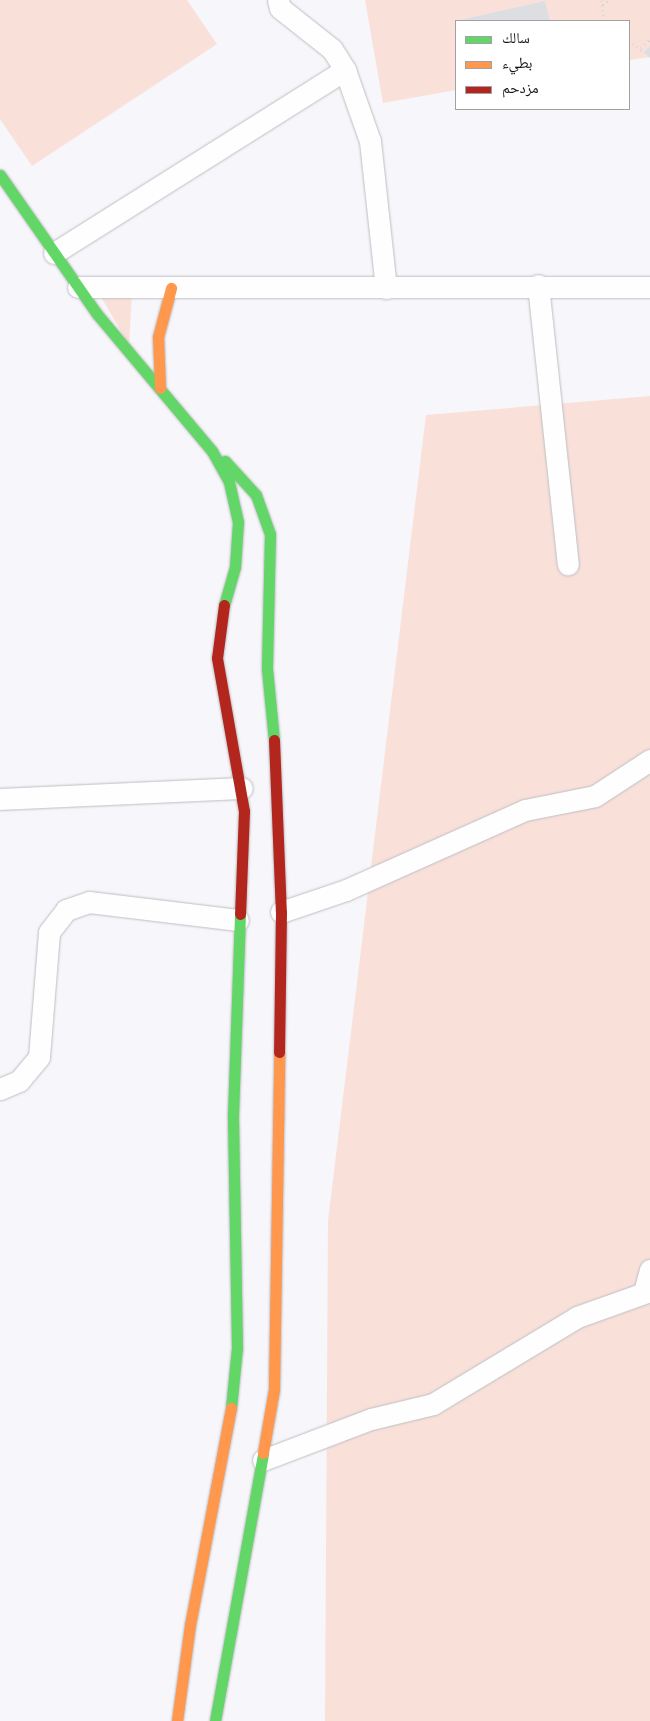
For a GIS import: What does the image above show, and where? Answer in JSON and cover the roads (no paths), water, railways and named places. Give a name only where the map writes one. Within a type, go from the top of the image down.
[{"type":"street","points":[[278,0],[286,14],[332,49],[345,70],[370,141],[386,288]]},
{"type":"street","points":[[54,253],[345,70]]},
{"type":"street","points":[[0,175],[78,287],[212,451],[229,482],[238,522],[236,567],[222,612],[217,658],[222,705],[242,788],[233,1115],[234,1386],[177,1721]]},
{"type":"street","points":[[78,287],[386,288],[538,285],[650,287]]},
{"type":"street","points":[[538,285],[568,564]]},
{"type":"street","points":[[160,388],[158,337],[171,288]]},
{"type":"street","points":[[212,451],[239,473],[256,495],[270,534],[267,669],[279,790],[281,912],[276,1354],[263,1460],[215,1721]]},
{"type":"street","points":[[281,912],[346,890],[525,810],[595,796],[650,760]]},
{"type":"street","points":[[0,799],[242,788]]},
{"type":"street","points":[[0,1089],[19,1081],[39,1057],[49,932],[66,910],[89,902],[238,920]]},
{"type":"street","points":[[263,1460],[371,1419],[433,1404],[577,1317],[647,1292],[650,1270]]}]
